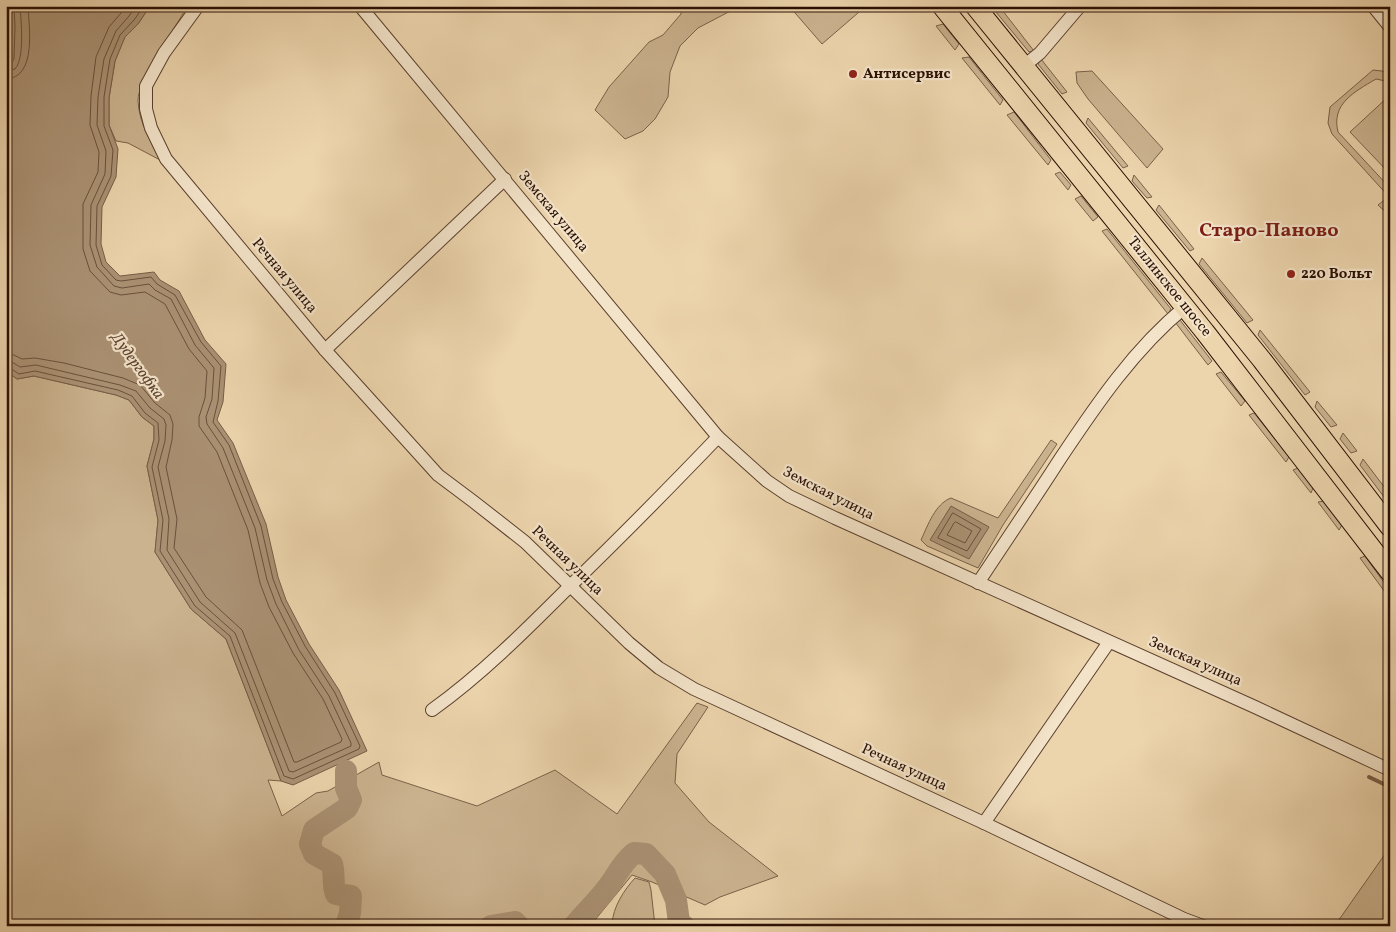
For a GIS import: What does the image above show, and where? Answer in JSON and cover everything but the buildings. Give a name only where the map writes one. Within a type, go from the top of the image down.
[{"type":"main road","name":"Таллинское шоссе","points":[[942,6],[1185,307],[1390,572]]},
{"type":"main road","name":"Таллинское шоссе","points":[[975,6],[1262,360],[1390,527]]},
{"type":"street","name":"Речная улица","points":[[198,6],[164,53],[146,86],[146,109],[151,128],[166,159],[324,350],[438,475],[525,542],[629,643],[659,668],[694,688],[984,823],[1184,919],[1203,926]]},
{"type":"street","name":"Земская улица","points":[[360,6],[718,437],[767,481],[789,496],[1390,770]]},
{"type":"street","points":[[1024,66],[1040,53],[1080,6]]},
{"type":"street","points":[[1373,6],[1390,27]]},
{"type":"street","points":[[324,350],[505,179]]},
{"type":"street","points":[[978,583],[1096,406],[1148,342],[1185,307]]},
{"type":"street","points":[[432,710],[450,698],[503,651],[652,506],[718,437]]},
{"type":"street","points":[[984,823],[1109,642]]},
{"type":"shaded area","points":[[6,6],[9,6],[10,26],[6,91]]},
{"type":"shaded area","points":[[150,6],[179,6],[184,12],[149,68],[139,91],[138,101],[143,125],[162,161],[128,143],[116,141],[109,125],[109,98],[115,61],[125,36],[138,24]]},
{"type":"shaded area","points":[[681,6],[740,6],[698,28],[680,46],[670,72],[668,97],[655,119],[643,131],[625,139],[595,110],[609,87],[649,42],[663,35],[681,14]]},
{"type":"shaded area","points":[[789,6],[866,6],[822,44]]},
{"type":"shaded area","points":[[991,6],[999,6],[1034,51],[1029,52]]},
{"type":"shaded area","points":[[943,24],[959,44],[955,50],[936,26]]},
{"type":"shaded area","points":[[969,57],[1003,100],[1000,105],[962,58]]},
{"type":"shaded area","points":[[1041,59],[1067,92],[1062,94],[1038,64]]},
{"type":"shaded area","points":[[1373,70],[1390,72],[1390,82],[1376,79],[1352,94],[1341,106],[1338,114],[1338,132],[1390,188],[1390,198],[1332,134],[1328,123],[1330,107]]},
{"type":"shaded area","points":[[1092,71],[1163,149],[1147,168],[1088,99],[1077,83],[1076,72]]},
{"type":"shaded area","points":[[1390,95],[1390,174],[1350,132]]},
{"type":"shaded area","points":[[1014,112],[1051,160],[1048,165],[1007,115]]},
{"type":"shaded area","points":[[1088,118],[1128,166],[1123,168],[1086,123]]},
{"type":"shaded area","points":[[1060,172],[1071,185],[1068,190],[1055,174]]},
{"type":"shaded area","points":[[1134,175],[1152,197],[1147,198],[1132,181]]},
{"type":"shaded area","points":[[1081,196],[1098,217],[1093,221],[1075,199]]},
{"type":"shaded area","points":[[1387,198],[1390,200],[1390,216],[1378,205]]},
{"type":"shaded area","points":[[1159,205],[1194,249],[1190,251],[1156,210]]},
{"type":"shaded area","points":[[1107,229],[1171,309],[1168,314],[1102,231]]},
{"type":"shaded area","points":[[1202,258],[1253,320],[1247,323],[1199,264]]},
{"type":"shaded area","points":[[1180,320],[1212,361],[1208,365],[1175,322]]},
{"type":"shaded area","points":[[1260,330],[1310,392],[1305,395],[1258,335]]},
{"type":"shaded area","points":[[6,371],[17,379],[34,376],[116,395],[129,400],[142,417],[154,426],[154,439],[147,466],[158,520],[155,552],[191,609],[226,639],[281,781],[268,780],[282,816],[316,793],[328,791],[379,762],[382,775],[477,806],[555,770],[617,814],[697,703],[708,707],[677,754],[675,783],[709,822],[778,876],[720,897],[705,905],[632,875],[590,926],[6,926]]},
{"type":"shaded area","points":[[1221,372],[1245,401],[1241,406],[1216,374]]},
{"type":"shaded area","points":[[1317,401],[1337,425],[1331,427],[1315,407]]},
{"type":"shaded area","points":[[1254,413],[1289,457],[1286,462],[1249,415]]},
{"type":"shaded area","points":[[1343,433],[1357,451],[1351,453],[1340,439]]},
{"type":"shaded area","points":[[1051,440],[1057,444],[1003,525],[978,568],[927,546],[921,540],[936,510],[951,498],[998,518]]},
{"type":"shaded area","points":[[1363,459],[1385,488],[1390,505],[1360,465]]},
{"type":"shaded area","points":[[1298,468],[1313,488],[1311,493],[1293,470]]},
{"type":"shaded area","points":[[1324,501],[1342,525],[1339,530],[1318,502]]},
{"type":"shaded area","points":[[1365,556],[1390,591],[1390,599],[1360,558]]},
{"type":"shaded area","points":[[1390,847],[1390,926],[1339,926],[1336,924]]},
{"type":"shaded area","points":[[635,878],[649,882],[655,926],[612,924],[614,911],[620,899]]},
{"type":"water","points":[[9,6],[150,6],[138,24],[125,37],[115,61],[109,98],[109,125],[118,149],[116,177],[102,207],[101,244],[106,262],[120,276],[154,272],[160,280],[179,291],[205,340],[226,364],[223,402],[217,420],[233,443],[266,524],[278,577],[286,600],[309,644],[339,690],[367,751],[293,785],[281,781],[226,639],[191,609],[155,552],[158,520],[147,466],[154,439],[154,426],[142,417],[129,400],[116,395],[34,376],[17,379],[6,371],[6,91],[10,26]]},
{"type":"water","points":[[951,506],[989,527],[969,559],[930,540]]},
{"type":"waterway","name":"Дудергофка","points":[[346,771],[346,788],[351,800],[347,808],[314,830],[310,844],[314,854],[332,864],[336,894],[351,896],[350,913],[346,926]]},
{"type":"waterway","points":[[1369,777],[1390,787]]},
{"type":"waterway","name":"Дудергофка","points":[[574,926],[604,892],[622,866],[634,853],[646,854],[665,874],[676,900],[679,922],[684,926]]},
{"type":"waterway","name":"Дудергофка","points":[[491,926],[515,922],[519,926]]},
{"type":"place","name":"Антисервис","points":[[853,74]]},
{"type":"place","name":"220 Вольт","points":[[1291,274]]},
{"type":"district","name":"Старо-Паново","points":[[1269,231]]}]
